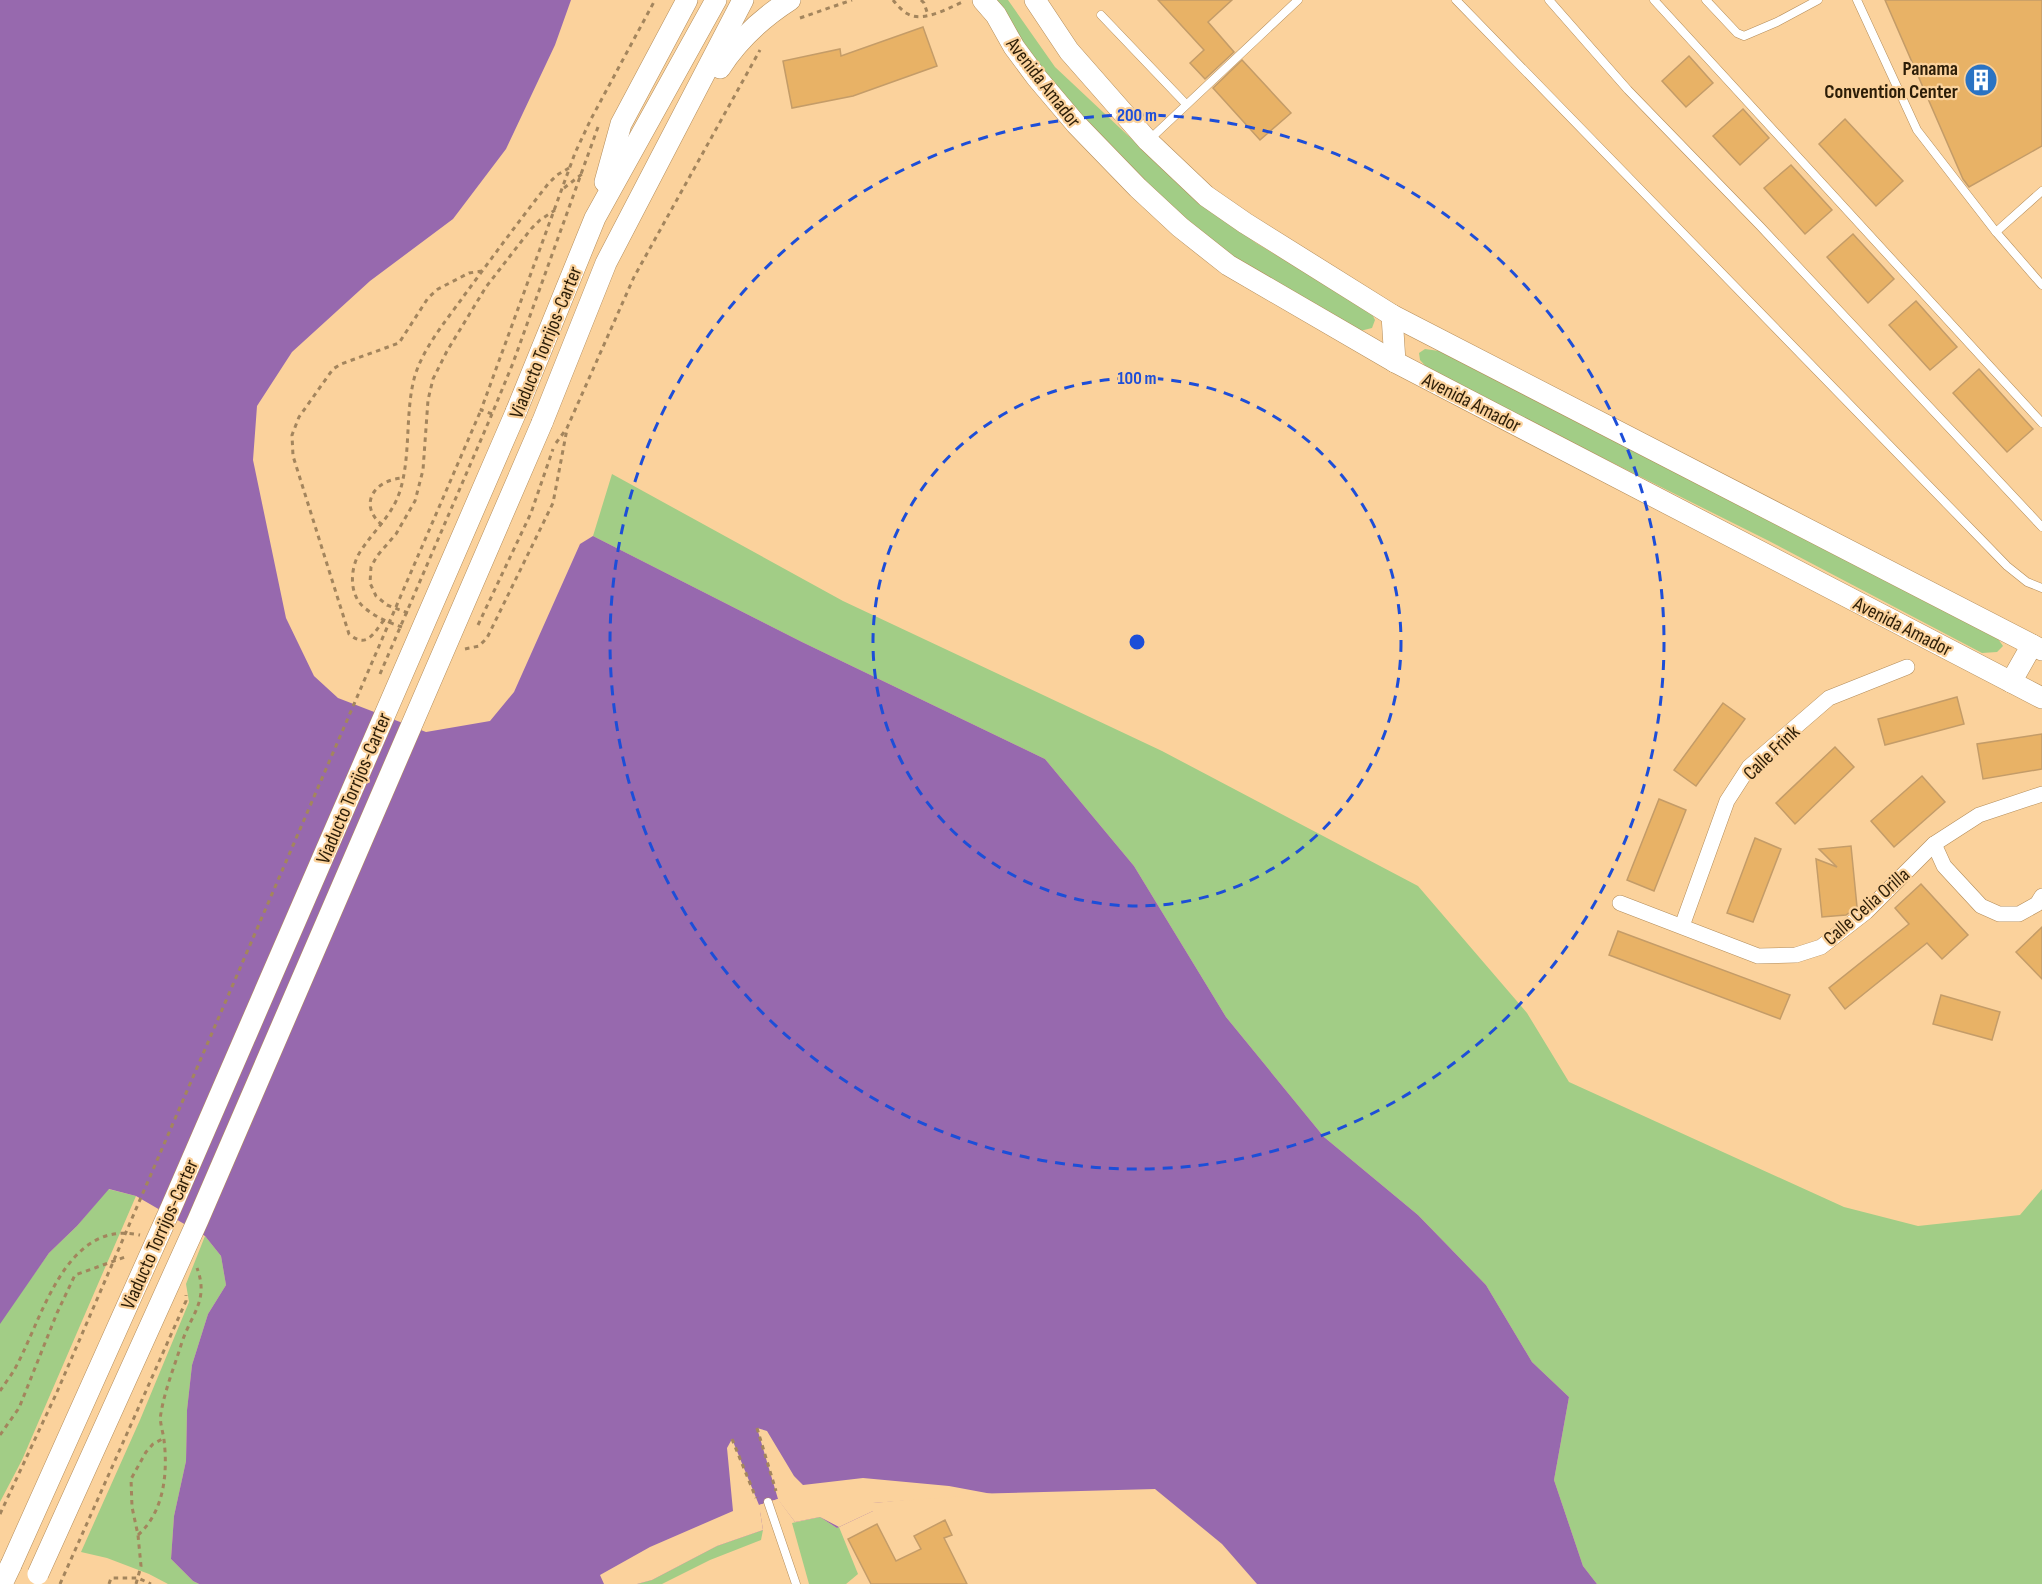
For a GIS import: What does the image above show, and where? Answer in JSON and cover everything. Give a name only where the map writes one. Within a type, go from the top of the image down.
[{"type":"main road","points":[[595,218],[621,124],[687,0]]},
{"type":"main road","name":"Viaducto Torrijos-Carter","points":[[7,1574],[171,1208],[516,412],[595,218],[716,0]]},
{"type":"main road","name":"Viaducto Torrijos-Carter","points":[[36,1579],[198,1220],[542,423],[606,263],[743,0]]},
{"type":"main road","points":[[663,153],[735,45],[775,9],[790,0]]},
{"type":"main road","points":[[972,0],[989,8]]},
{"type":"main road","name":"Avenida Amador","points":[[1035,0],[1069,51],[1148,141],[1206,196],[1245,223],[1392,315],[2037,645]]},
{"type":"main road","name":"Avenida Amador","points":[[989,8],[1037,78],[1076,124],[1180,227],[1228,265],[1395,362],[2042,698]]},
{"type":"main road","points":[[1392,315],[1395,362]]},
{"type":"main road","points":[[2011,682],[2037,645]]},
{"type":"street","name":"Calle Frink","points":[[1682,926],[1727,801],[1749,767],[1829,698],[1906,667]]},
{"type":"street","name":"Calle Celia Orilla","points":[[1620,903],[1758,956],[1796,955],[1821,947],[1866,912],[1934,844],[1979,814],[2042,794]]},
{"type":"street","points":[[1934,844],[1944,866],[1981,906],[1999,914],[2019,914],[2037,904],[2042,896]]},
{"type":"lane","points":[[1148,141],[1298,0]]},
{"type":"lane","points":[[1456,0],[2007,566],[2027,582],[2042,588]]},
{"type":"lane","points":[[1549,0],[1628,90],[1760,226],[2042,527]]},
{"type":"lane","points":[[1654,0],[2042,423]]},
{"type":"lane","points":[[1706,0],[1737,33],[1743,36],[1777,22],[1818,0]]},
{"type":"lane","points":[[1857,0],[1917,130],[1996,232],[2042,285]]},
{"type":"lane","points":[[1101,15],[1186,104]]},
{"type":"lane","points":[[1996,232],[2042,191]]},
{"type":"lane","points":[[768,1502],[796,1584]]},
{"type":"path","points":[[0,1514],[57,1392],[481,410],[569,167],[591,119],[655,0]]},
{"type":"path","points":[[794,21],[852,0]]},
{"type":"path","points":[[893,0],[908,15],[915,16],[928,15],[967,0]]},
{"type":"path","points":[[921,0],[928,15]]},
{"type":"path","points":[[474,631],[531,513],[556,443],[567,428],[634,277],[761,49]]},
{"type":"path","points":[[481,410],[492,414],[513,363],[601,120]]},
{"type":"path","points":[[405,628],[384,620],[364,608],[355,595],[352,582],[354,564],[361,550],[392,511],[404,478],[410,400],[415,376],[422,359],[443,325],[482,271],[548,184],[569,167]]},
{"type":"path","points":[[562,189],[583,174]]},
{"type":"path","points":[[409,613],[387,605],[376,596],[370,584],[370,567],[396,534],[415,501],[423,470],[428,400],[433,379],[447,351],[486,287],[531,229],[555,210]]},
{"type":"path","points":[[384,620],[370,639],[356,640],[349,634],[293,456],[292,435],[298,417],[333,369],[399,343],[428,298],[469,273],[482,271]]},
{"type":"path","points":[[463,649],[470,650],[480,646],[488,638],[553,503],[567,428]]},
{"type":"path","points":[[382,525],[376,520],[370,502],[374,492],[386,481],[404,478]]},
{"type":"path","points":[[757,1428],[778,1499]]},
{"type":"path","points":[[136,1584],[141,1566],[132,1507],[131,1479],[146,1452],[158,1440],[164,1438]]},
{"type":"path","points":[[732,1439],[759,1505]]},
{"type":"path","points":[[109,1584],[111,1578],[138,1578],[151,1584]]},
{"type":"green space","points":[[993,0],[1008,0],[1055,67],[1186,190],[1256,243],[1371,312],[1375,320],[1372,328],[1360,331],[1238,262],[1130,172],[1048,80]]},
{"type":"green space","points":[[1425,349],[1439,351],[1996,636],[2003,646],[1997,652],[1982,653],[1769,541],[1431,372],[1420,360],[1419,353]]},
{"type":"green space","points":[[612,474],[843,601],[1162,751],[1418,886],[1527,1013],[1569,1082],[1844,1207],[1918,1226],[2020,1215],[2042,1189],[2042,1584],[1597,1584],[1583,1566],[1554,1480],[1569,1397],[1532,1362],[1486,1285],[1418,1215],[1324,1137],[1226,1017],[1134,866],[1045,759],[802,642],[593,536]]},
{"type":"green space","points":[[108,1189],[136,1196],[22,1460],[0,1502],[0,1322],[49,1253],[77,1226]]},
{"type":"green space","points":[[205,1236],[221,1256],[226,1285],[208,1314],[192,1365],[187,1410],[186,1461],[174,1516],[171,1559],[199,1584],[168,1584],[107,1558],[81,1552],[140,1420],[189,1302],[186,1284]]},
{"type":"green space","points":[[820,1517],[837,1528],[839,1527],[858,1574],[846,1584],[809,1584],[792,1523]]},
{"type":"green space","points":[[763,1530],[761,1540],[710,1560],[662,1584],[637,1584],[652,1580],[717,1546]]},
{"type":"shaded area","points":[[0,0],[571,0],[555,45],[506,149],[453,219],[370,281],[292,352],[257,406],[253,460],[286,618],[314,676],[338,698],[426,732],[490,721],[514,692],[580,544],[593,536],[802,642],[1045,759],[1134,866],[1226,1017],[1324,1137],[1418,1215],[1486,1285],[1532,1362],[1569,1397],[1554,1480],[1583,1566],[1597,1584],[1257,1584],[1222,1544],[1155,1489],[967,1494],[873,1503],[873,1511],[837,1528],[820,1517],[795,1522],[778,1499],[759,1505],[763,1530],[717,1546],[652,1580],[637,1584],[199,1584],[193,1581],[171,1559],[174,1516],[186,1461],[187,1410],[192,1365],[208,1314],[226,1285],[221,1256],[205,1236],[136,1196],[109,1189],[77,1226],[49,1253],[0,1324]]},
{"type":"pier","points":[[757,1428],[767,1431],[794,1476],[803,1485],[863,1478],[949,1486],[992,1494],[873,1503],[873,1511],[839,1527],[820,1517],[795,1522],[779,1501],[781,1507],[777,1502],[762,1507],[766,1526],[760,1511],[763,1530],[717,1546],[652,1580],[637,1584],[604,1584],[600,1575],[650,1547],[733,1511],[727,1448],[732,1439],[759,1505],[778,1499]]},
{"type":"building","points":[[1158,0],[1232,0],[1208,22],[1234,52],[1205,79],[1190,63],[1204,50]]},
{"type":"building","name":"Panama Convention Center","points":[[1885,0],[2042,0],[2042,146],[1969,187],[1963,179]]},
{"type":"building","points":[[923,27],[937,66],[853,96],[792,108],[783,61],[840,49],[841,56]]},
{"type":"building","points":[[1689,56],[1713,83],[1686,107],[1662,81]]},
{"type":"building","points":[[1242,60],[1291,113],[1260,140],[1213,88]]},
{"type":"building","points":[[1743,109],[1769,138],[1740,165],[1713,136]]},
{"type":"building","points":[[1845,119],[1903,181],[1876,206],[1819,144]]},
{"type":"building","points":[[1791,165],[1832,210],[1805,234],[1764,188]]},
{"type":"building","points":[[1853,234],[1894,279],[1868,303],[1827,257]]},
{"type":"building","points":[[1916,301],[1957,347],[1930,370],[1889,325]]},
{"type":"building","points":[[1979,369],[2033,429],[2007,452],[1953,393]]},
{"type":"building","points":[[1957,697],[1964,724],[1885,745],[1878,719]]},
{"type":"building","points":[[1723,703],[1745,719],[1696,786],[1674,770]]},
{"type":"building","points":[[2042,734],[2042,769],[1983,779],[1977,744]]},
{"type":"building","points":[[1835,747],[1854,767],[1795,824],[1776,803]]},
{"type":"building","points":[[1922,776],[1945,802],[1894,847],[1871,821]]},
{"type":"building","points":[[1659,799],[1686,810],[1654,891],[1627,880]]},
{"type":"building","points":[[1755,838],[1781,849],[1753,922],[1727,913]]},
{"type":"building","points":[[1851,846],[1857,907],[1846,915],[1822,917],[1816,859],[1837,867],[1819,849]]},
{"type":"building","points":[[1921,884],[1968,935],[1942,959],[1927,943],[1845,1009],[1829,988],[1909,924],[1895,908]]},
{"type":"building","points":[[2042,927],[2042,979],[2016,952]]},
{"type":"building","points":[[1618,931],[1790,995],[1780,1019],[1609,955]]},
{"type":"building","points":[[1941,995],[2000,1012],[1992,1040],[1933,1024]]},
{"type":"building","points":[[945,1520],[952,1535],[944,1538],[967,1584],[871,1584],[848,1539],[877,1524],[896,1561],[921,1549],[914,1536]]},
{"type":"place","name":"Panama Convention Center","points":[[1981,80]]}]
